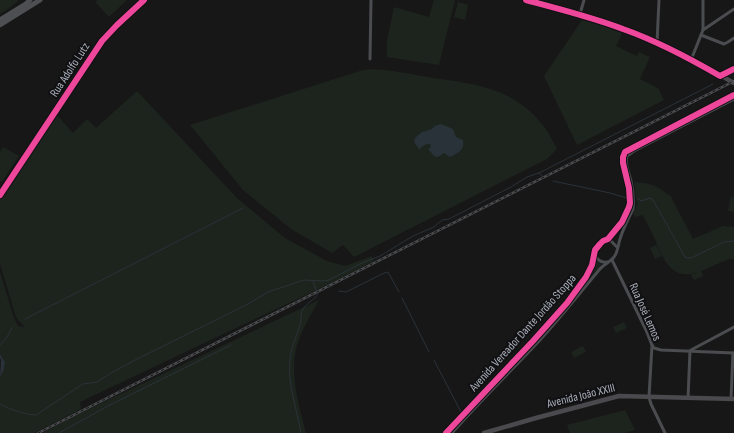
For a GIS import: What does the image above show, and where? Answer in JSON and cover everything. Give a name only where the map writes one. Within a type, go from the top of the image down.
[{"type":"main road","points":[[0,20],[30,0]]},
{"type":"main road","points":[[0,25],[40,0]]},
{"type":"main road","points":[[526,0],[580,14],[619,27],[657,43],[734,83]]},
{"type":"main road","name":"Avenida João XXIII","points":[[484,433],[612,397],[732,399]]},
{"type":"street","name":"Rua Adolfo Lutz","points":[[0,195],[102,41],[144,0]]},
{"type":"street","points":[[370,59],[371,0]]},
{"type":"street","points":[[580,14],[584,0]]},
{"type":"street","points":[[657,43],[659,0]]},
{"type":"street","points":[[691,60],[702,35],[703,0]]},
{"type":"street","points":[[702,30],[734,9]]},
{"type":"street","points":[[702,35],[724,44],[734,38]]},
{"type":"street","points":[[720,76],[734,69]]},
{"type":"street","points":[[610,261],[602,262],[596,258],[595,250],[602,241],[608,239],[622,222],[629,206],[630,195],[623,163],[623,155],[625,152],[734,94]]},
{"type":"street","name":"Avenida Vereador Dante Jordão Stoppa","points":[[452,433],[541,339],[599,270],[610,261],[617,252],[617,247],[634,205],[626,158],[630,153],[734,99]]},
{"type":"street","points":[[608,239],[617,247]]},
{"type":"street","name":"Avenida Vereador Dante Jordão Stoppa","points":[[446,433],[533,341],[582,284],[592,265],[595,250]]},
{"type":"street","name":"Rua José Lemos","points":[[610,261],[646,330],[652,346],[649,397]]},
{"type":"street","points":[[690,350],[734,327]]},
{"type":"street","points":[[652,346],[661,350],[690,350],[733,353],[732,399]]},
{"type":"street","points":[[688,398],[690,350]]},
{"type":"street","points":[[649,397],[665,433]]},
{"type":"shaded area","points":[[0,0],[19,0],[0,14]]},
{"type":"shaded area","points":[[98,0],[127,0],[109,17],[95,2]]},
{"type":"shaded area","points":[[434,0],[455,0],[439,65],[387,57],[387,41],[394,7],[429,17]]},
{"type":"shaded area","points":[[458,2],[468,5],[465,20],[454,17]]},
{"type":"shaded area","points":[[582,20],[622,33],[616,46],[637,56],[639,52],[650,57],[640,79],[658,88],[664,100],[577,145],[544,76]]},
{"type":"shaded area","points":[[373,69],[396,71],[464,83],[479,86],[505,95],[530,111],[548,132],[557,149],[547,159],[354,257],[343,245],[332,253],[291,229],[243,190],[190,125],[363,70]]},
{"type":"shaded area","points":[[137,91],[237,198],[285,238],[327,261],[345,266],[372,256],[374,261],[331,283],[80,402],[81,409],[34,433],[0,433],[0,378],[5,362],[0,354],[0,272],[14,318],[18,326],[25,327],[16,317],[0,264],[0,198],[56,114],[73,133],[87,119],[96,128]]},
{"type":"shaded area","points":[[441,124],[453,129],[456,137],[463,140],[462,149],[450,157],[444,153],[438,157],[434,156],[428,149],[431,147],[430,144],[421,147],[420,150],[414,142],[415,138],[422,132]]},
{"type":"shaded area","points":[[3,147],[19,156],[2,182],[0,181],[0,152]]},
{"type":"shaded area","points":[[634,182],[652,185],[670,195],[693,239],[723,226],[734,227],[734,259],[729,259],[701,271],[703,276],[694,280],[691,275],[698,272],[682,274],[676,272],[663,257],[644,217],[642,215],[636,217],[633,215],[637,204]]},
{"type":"shaded area","points":[[731,197],[734,198],[734,212],[728,211]]},
{"type":"shaded area","points":[[656,245],[662,256],[655,259],[650,248]]},
{"type":"shaded area","points":[[595,260],[601,265],[591,276],[589,275]]},
{"type":"shaded area","points":[[319,300],[301,333],[295,356],[294,378],[306,433],[43,433],[68,419]]},
{"type":"shaded area","points":[[624,322],[627,328],[616,333],[613,327]]},
{"type":"shaded area","points":[[583,346],[586,352],[574,358],[571,352]]},
{"type":"shaded area","points":[[0,354],[5,362],[0,378],[1,360]]},
{"type":"shaded area","points":[[625,410],[635,430],[624,433],[570,433],[567,425]]},
{"type":"waterway","points":[[0,404],[26,414],[36,415],[83,384],[97,382],[137,359],[248,304],[268,292],[304,280],[329,280],[362,263],[380,256],[413,236],[434,227],[442,220],[449,219],[511,187],[527,177],[539,173],[713,84]]},
{"type":"waterway","points":[[539,173],[543,177]]},
{"type":"waterway","points":[[553,181],[627,198]]},
{"type":"waterway","points":[[637,198],[641,201],[650,198],[653,200],[685,257],[691,258],[724,242],[734,241]]},
{"type":"waterway","points":[[25,319],[243,208]]},
{"type":"waterway","points":[[339,291],[346,292],[388,272],[399,292]]},
{"type":"waterway","points":[[313,281],[316,290]]},
{"type":"waterway","points":[[301,433],[291,387],[289,368],[290,359],[301,321],[303,308],[315,298],[318,293]]},
{"type":"waterway","points":[[402,298],[429,352]]},
{"type":"waterway","points":[[0,345],[12,328]]},
{"type":"waterway","points":[[59,433],[108,406],[231,345]]},
{"type":"waterway","points":[[434,360],[461,412]]},
{"type":"railway","points":[[38,433],[734,81]]},
{"type":"cycle path","points":[[0,195],[102,41],[144,0]]},
{"type":"cycle path","points":[[526,0],[587,17],[636,34],[673,50],[720,76],[734,69]]},
{"type":"cycle path","points":[[446,433],[567,303],[586,277],[592,265],[595,250],[603,241],[608,239],[622,222],[630,203],[629,188],[623,163],[625,152],[734,95]]}]
